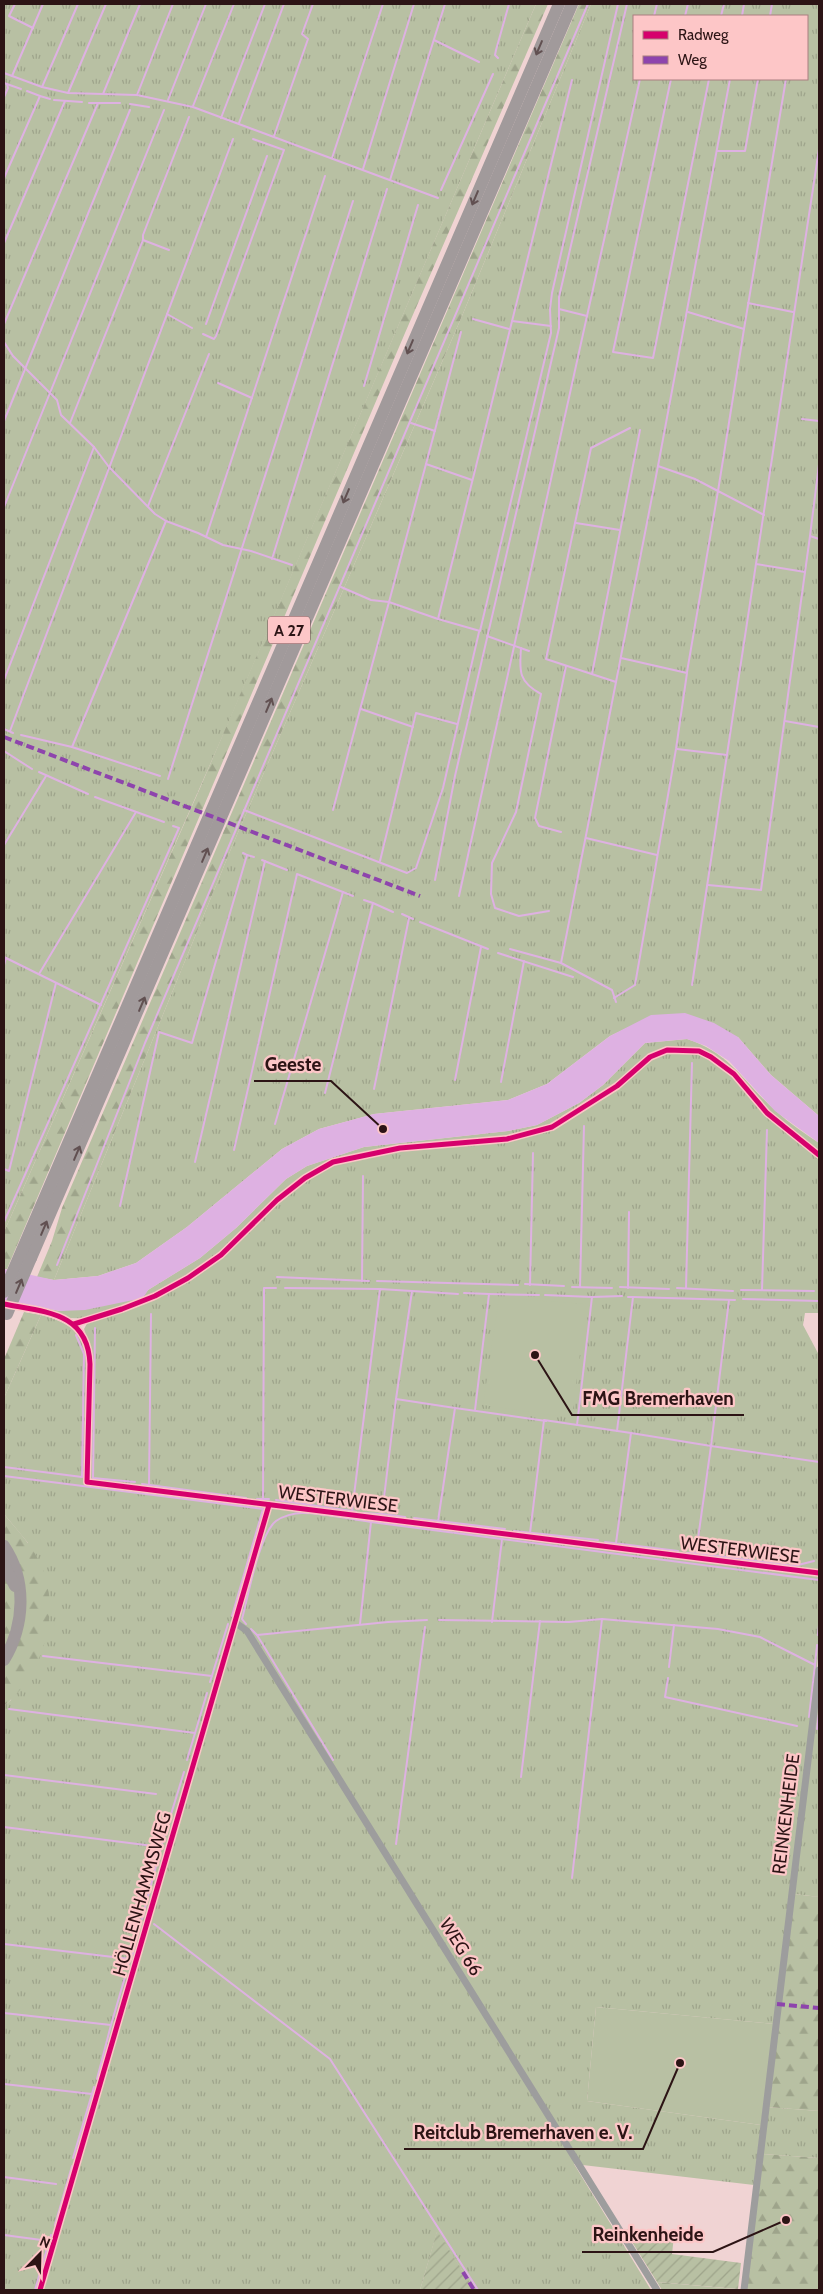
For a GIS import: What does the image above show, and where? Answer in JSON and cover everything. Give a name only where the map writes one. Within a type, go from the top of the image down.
[{"type":"highway","name":"A 27","points":[[5,1314],[25,1257],[559,4]]},
{"type":"highway","name":"A 27","points":[[4,1292],[25,1257],[572,4]]},
{"type":"highway","points":[[4,1546],[14,1562],[20,1581],[20,1613],[15,1637],[4,1660]]},
{"type":"highway","points":[[4,1565],[17,1592],[20,1613]]},
{"type":"street","name":"WESTERWIESE","points":[[5,1314],[58,1316],[74,1324],[85,1338],[89,1350],[90,1364],[87,1482],[819,1574]]},
{"type":"street","name":"HÖLLENHAMMSWEG","points":[[40,2290],[269,1505]]},
{"type":"street","name":"WEG 66","points":[[236,1623],[247,1632],[657,2290]]},
{"type":"street","name":"REINKENHEIDE","points":[[744,2290],[819,1670]]},
{"type":"green space","points":[[4,4],[536,4],[227,726],[4,1232]]},
{"type":"green space","points":[[536,4],[548,4],[405,333],[7,1269],[4,1269],[4,1232],[200,788]]},
{"type":"green space","points":[[579,4],[591,4],[462,316],[233,844],[54,1280],[37,1277],[52,1241],[62,1208]]},
{"type":"green space","points":[[591,4],[819,4],[819,1116],[771,1075],[738,1037],[629,1027],[610,1036],[547,1084],[508,1100],[374,1114],[319,1129],[282,1149],[187,1227],[136,1263],[98,1276],[54,1280],[233,844],[462,316]]},
{"type":"green space","points":[[687,1039],[702,1045],[726,1061],[781,1115],[819,1143],[819,1313],[805,1313],[803,1325],[819,1355],[819,1650],[774,2024],[596,2007],[587,2101],[761,2125],[754,2185],[574,2164],[651,2290],[475,2290],[437,2232],[420,2290],[4,2290],[4,1706],[11,1700],[28,1543],[4,1514],[4,1398],[41,1315],[62,1322],[81,1336],[86,1335],[84,1329],[91,1316],[81,1318],[59,1317],[4,1303],[4,1300],[60,1311],[142,1298],[148,1290],[200,1258],[236,1228],[286,1179],[307,1166],[364,1147],[508,1131],[537,1125],[579,1103],[603,1085],[645,1043]]},
{"type":"green space","points":[[499,1298],[586,1304],[572,1418],[483,1405]]},
{"type":"green space","points":[[24,1312],[41,1315],[4,1398],[4,1359]]},
{"type":"green space","points":[[4,1514],[25,1539],[39,1560],[47,1585],[50,1604],[45,1642],[38,1660],[18,1693],[4,1706]]},
{"type":"green space","points":[[819,1687],[819,1897],[794,1894]]},
{"type":"green space","points":[[794,1894],[819,1897],[819,2111],[767,2107]]},
{"type":"green space","points":[[596,2007],[774,2024],[761,2125],[587,2101]]},
{"type":"green space","points":[[767,2107],[819,2111],[819,2158],[761,2154]]},
{"type":"green space","points":[[761,2154],[819,2158],[819,2290],[746,2290]]},
{"type":"green space","points":[[624,2229],[674,2236],[672,2254],[741,2263],[738,2289],[657,2282]]},
{"type":"green space","points":[[437,2231],[475,2290],[420,2290]]},
{"type":"green space","points":[[657,2282],[746,2290],[662,2290]]},
{"type":"shaded area","points":[[685,1013],[714,1023],[738,1037],[771,1075],[819,1116],[819,1143],[775,1111],[729,1061],[706,1046],[687,1039],[645,1043],[603,1085],[579,1103],[537,1125],[508,1131],[364,1147],[307,1166],[286,1179],[236,1228],[200,1258],[148,1290],[143,1298],[85,1310],[60,1311],[4,1300],[4,1269],[54,1280],[98,1276],[136,1263],[187,1227],[282,1149],[319,1129],[374,1114],[508,1100],[547,1084],[610,1036],[651,1015]]},
{"type":"waterway","points":[[15,4],[9,16],[33,28]]},
{"type":"waterway","points":[[12,76],[43,4]]},
{"type":"waterway","points":[[42,87],[78,4]]},
{"type":"waterway","points":[[68,93],[106,4]]},
{"type":"waterway","points":[[103,94],[140,4]]},
{"type":"waterway","points":[[137,95],[173,4]]},
{"type":"waterway","points":[[168,100],[206,4]]},
{"type":"waterway","points":[[193,106],[234,4]]},
{"type":"waterway","points":[[221,118],[265,4]]},
{"type":"waterway","points":[[239,123],[284,4]]},
{"type":"waterway","points":[[274,136],[308,39],[302,34],[313,4]]},
{"type":"waterway","points":[[332,158],[383,4]]},
{"type":"waterway","points":[[363,169],[414,4]]},
{"type":"waterway","points":[[390,180],[445,4]]},
{"type":"waterway","points":[[498,58],[495,55],[496,50],[509,4]]},
{"type":"waterway","points":[[57,1265],[145,1043],[588,4]]},
{"type":"waterway","points":[[333,810],[389,602],[480,631],[551,333],[550,309],[552,293],[618,4]]},
{"type":"waterway","points":[[435,880],[455,776],[559,328],[559,297],[627,4]]},
{"type":"waterway","points":[[654,15],[657,4]]},
{"type":"waterway","points":[[685,15],[688,4]]},
{"type":"waterway","points":[[721,15],[724,4]]},
{"type":"waterway","points":[[742,15],[744,4]]},
{"type":"waterway","points":[[770,15],[772,4]]},
{"type":"waterway","points":[[434,40],[479,62]]},
{"type":"waterway","points":[[4,73],[42,87],[68,93],[137,95],[193,107],[438,198]]},
{"type":"waterway","points":[[441,190],[493,74]]},
{"type":"waterway","points":[[438,619],[572,80]]},
{"type":"waterway","points":[[559,309],[587,316],[640,80]]},
{"type":"waterway","points":[[671,80],[613,352],[653,358],[709,80]]},
{"type":"waterway","points":[[658,466],[730,80]]},
{"type":"waterway","points":[[717,151],[745,151],[758,80]]},
{"type":"waterway","points":[[688,312],[744,329],[786,80]]},
{"type":"waterway","points":[[4,83],[21,89]]},
{"type":"waterway","points":[[4,97],[8,88],[7,84]]},
{"type":"waterway","points":[[4,178],[40,96],[27,91]]},
{"type":"waterway","points":[[40,96],[50,99]]},
{"type":"waterway","points":[[54,100],[82,102]]},
{"type":"waterway","points":[[4,243],[65,101]]},
{"type":"waterway","points":[[4,324],[98,103],[89,103]]},
{"type":"waterway","points":[[98,103],[120,103]]},
{"type":"waterway","points":[[130,104],[149,107]]},
{"type":"waterway","points":[[4,421],[130,110]]},
{"type":"waterway","points":[[4,507],[164,110]]},
{"type":"waterway","points":[[70,423],[143,240],[143,235],[189,117]]},
{"type":"waterway","points":[[10,731],[233,139]]},
{"type":"waterway","points":[[203,334],[214,339],[216,336],[284,150],[253,139]]},
{"type":"waterway","points":[[692,985],[819,149]]},
{"type":"waterway","points":[[206,324],[267,156]]},
{"type":"waterway","points":[[206,537],[325,176]]},
{"type":"waterway","points":[[272,559],[387,189]]},
{"type":"waterway","points":[[168,779],[353,201]]},
{"type":"waterway","points":[[364,386],[418,205]]},
{"type":"waterway","points":[[143,240],[169,250]]},
{"type":"waterway","points":[[748,303],[793,312]]},
{"type":"waterway","points":[[167,314],[192,328]]},
{"type":"waterway","points":[[459,896],[587,316]]},
{"type":"waterway","points":[[473,319],[509,329]]},
{"type":"waterway","points":[[512,321],[551,326]]},
{"type":"waterway","points":[[630,428],[591,448],[546,659],[616,682],[658,466],[695,479],[718,491],[744,329]]},
{"type":"waterway","points":[[426,464],[461,332]]},
{"type":"waterway","points":[[4,342],[13,356],[57,400],[61,415],[94,447],[109,467],[155,514],[166,521],[223,545],[251,551],[292,565]]},
{"type":"waterway","points":[[148,506],[209,354]]},
{"type":"waterway","points":[[218,383],[252,398]]},
{"type":"waterway","points":[[802,419],[819,421]]},
{"type":"waterway","points":[[411,423],[435,431]]},
{"type":"waterway","points":[[592,674],[640,430]]},
{"type":"waterway","points":[[4,680],[94,447]]},
{"type":"waterway","points":[[341,587],[371,600],[389,602],[426,464],[472,480]]},
{"type":"waterway","points":[[810,536],[819,464]]},
{"type":"waterway","points":[[687,672],[718,491],[764,515]]},
{"type":"waterway","points":[[72,747],[166,521]]},
{"type":"waterway","points":[[576,523],[620,530]]},
{"type":"waterway","points":[[708,885],[761,890],[810,536],[819,539]]},
{"type":"waterway","points":[[756,564],[805,572]]},
{"type":"waterway","points":[[244,810],[407,873],[416,868],[443,788],[479,632]]},
{"type":"waterway","points":[[487,636],[529,651]]},
{"type":"waterway","points":[[521,648],[520,664],[522,676],[528,685],[541,694],[516,812],[492,863],[491,894],[495,908],[519,916],[549,911]]},
{"type":"waterway","points":[[614,998],[635,985],[676,749],[687,673],[621,658]]},
{"type":"waterway","points":[[561,832],[539,826],[535,818],[566,666]]},
{"type":"waterway","points":[[561,963],[616,682]]},
{"type":"waterway","points":[[361,709],[413,727]]},
{"type":"waterway","points":[[380,861],[416,713],[457,724]]},
{"type":"waterway","points":[[785,721],[819,727]]},
{"type":"waterway","points":[[4,729],[13,733]]},
{"type":"waterway","points":[[21,735],[72,747],[160,776]]},
{"type":"waterway","points":[[677,749],[727,755]]},
{"type":"waterway","points":[[4,751],[32,769]]},
{"type":"waterway","points":[[39,772],[88,794]]},
{"type":"waterway","points":[[4,845],[46,776]]},
{"type":"waterway","points":[[95,797],[164,822]]},
{"type":"waterway","points":[[39,974],[136,812]]},
{"type":"waterway","points":[[4,1222],[179,828],[173,826]]},
{"type":"waterway","points":[[586,838],[657,855]]},
{"type":"waterway","points":[[120,1206],[159,1032],[192,1043],[247,855],[243,853]]},
{"type":"waterway","points":[[247,855],[254,857]]},
{"type":"waterway","points":[[262,860],[287,870]]},
{"type":"waterway","points":[[195,1162],[265,861]]},
{"type":"waterway","points":[[234,1150],[297,874],[353,896]]},
{"type":"waterway","points":[[275,1124],[343,892]]},
{"type":"waterway","points":[[325,1093],[373,903],[364,900]]},
{"type":"waterway","points":[[373,903],[393,912]]},
{"type":"waterway","points":[[402,914],[413,919]]},
{"type":"waterway","points":[[374,1089],[409,918]]},
{"type":"waterway","points":[[420,922],[488,949]]},
{"type":"waterway","points":[[455,1080],[481,947]]},
{"type":"waterway","points":[[510,949],[561,963],[612,990],[616,1002]]},
{"type":"waterway","points":[[498,953],[573,977]]},
{"type":"waterway","points":[[4,957],[101,1005]]},
{"type":"waterway","points":[[4,965],[6,958]]},
{"type":"waterway","points":[[501,1082],[524,961]]},
{"type":"waterway","points":[[4,1169],[9,1171],[56,983]]},
{"type":"waterway","points":[[686,1288],[692,1063]]},
{"type":"waterway","points":[[580,1287],[584,1126]]},
{"type":"waterway","points":[[762,1290],[767,1130]]},
{"type":"waterway","points":[[530,1285],[533,1153]]},
{"type":"waterway","points":[[362,1281],[363,1176]]},
{"type":"waterway","points":[[628,1288],[629,1212]]},
{"type":"waterway","points":[[277,1277],[369,1281]]},
{"type":"waterway","points":[[377,1281],[518,1285]]},
{"type":"waterway","points":[[525,1284],[564,1286]]},
{"type":"waterway","points":[[572,1287],[612,1288]]},
{"type":"waterway","points":[[620,1287],[669,1289]]},
{"type":"waterway","points":[[263,1499],[264,1288],[276,1288]]},
{"type":"waterway","points":[[285,1288],[380,1289]]},
{"type":"waterway","points":[[677,1288],[733,1291]]},
{"type":"waterway","points":[[356,1512],[352,1511],[380,1289],[412,1291],[396,1399]]},
{"type":"waterway","points":[[741,1290],[814,1291]]},
{"type":"waterway","points":[[412,1291],[458,1294]]},
{"type":"waterway","points":[[464,1293],[489,1294],[475,1410]]},
{"type":"waterway","points":[[489,1294],[539,1295]]},
{"type":"waterway","points":[[545,1295],[592,1297],[577,1425]]},
{"type":"waterway","points":[[592,1297],[622,1296]]},
{"type":"waterway","points":[[617,1431],[633,1297],[628,1297]]},
{"type":"waterway","points":[[633,1297],[735,1300]]},
{"type":"waterway","points":[[743,1299],[819,1301]]},
{"type":"waterway","points":[[616,1543],[631,1433],[711,1446],[729,1300]]},
{"type":"waterway","points":[[149,1485],[151,1314]]},
{"type":"waterway","points":[[95,1328],[93,1478],[135,1482]]},
{"type":"waterway","points":[[4,1467],[82,1477],[84,1354],[76,1335]]},
{"type":"waterway","points":[[405,1517],[382,1514],[396,1399],[455,1408]]},
{"type":"waterway","points":[[438,1521],[455,1408],[546,1421]]},
{"type":"waterway","points":[[530,1533],[544,1420],[631,1433]]},
{"type":"waterway","points":[[814,1561],[794,1566],[696,1553],[711,1446],[819,1462]]},
{"type":"waterway","points":[[4,1476],[263,1509],[232,1616]]},
{"type":"waterway","points":[[142,1484],[246,1498]]},
{"type":"waterway","points":[[257,1499],[269,1499]]},
{"type":"waterway","points":[[276,1500],[352,1511]]},
{"type":"waterway","points":[[246,1624],[242,1619],[264,1539],[276,1521],[289,1515],[302,1513],[371,1522],[360,1624]]},
{"type":"waterway","points":[[362,1513],[382,1514]]},
{"type":"waterway","points":[[414,1518],[505,1529]]},
{"type":"waterway","points":[[371,1522],[502,1539],[492,1622]]},
{"type":"waterway","points":[[514,1531],[598,1540]]},
{"type":"waterway","points":[[502,1539],[819,1580]]},
{"type":"waterway","points":[[605,1542],[678,1551]]},
{"type":"waterway","points":[[687,1553],[696,1553]]},
{"type":"waterway","points":[[439,1620],[569,1622],[602,1619],[718,1629],[760,1637],[815,1665],[817,1645]]},
{"type":"waterway","points":[[572,1878],[602,1619]]},
{"type":"waterway","points":[[257,1635],[427,1620]]},
{"type":"waterway","points":[[521,1777],[540,1621]]},
{"type":"waterway","points":[[210,1682],[228,1624]]},
{"type":"waterway","points":[[669,1667],[674,1625]]},
{"type":"waterway","points":[[818,1635],[819,1625]]},
{"type":"waterway","points":[[396,1844],[425,1627]]},
{"type":"waterway","points":[[251,1629],[257,1635],[333,1760]]},
{"type":"waterway","points":[[43,1656],[212,1676]]},
{"type":"waterway","points":[[809,1717],[815,1665]]},
{"type":"waterway","points":[[668,1678],[665,1697],[797,1726]]},
{"type":"waterway","points":[[187,1760],[207,1693]]},
{"type":"waterway","points":[[9,1709],[195,1733]]},
{"type":"waterway","points":[[817,1729],[819,1712]]},
{"type":"waterway","points":[[161,1847],[184,1772]]},
{"type":"waterway","points":[[4,1775],[156,1794]]},
{"type":"waterway","points":[[4,1827],[161,1847],[142,1919]]},
{"type":"waterway","points":[[154,1924],[330,2059],[478,2290]]},
{"type":"waterway","points":[[4,1944],[130,1959],[128,1965]]},
{"type":"waterway","points":[[130,1959],[133,1953]]},
{"type":"waterway","points":[[111,2025],[125,1977]]},
{"type":"waterway","points":[[4,2013],[111,2025],[97,2079]]},
{"type":"waterway","points":[[4,2084],[92,2094]]},
{"type":"waterway","points":[[73,2158],[94,2087]]},
{"type":"waterway","points":[[55,2225],[72,2166]]},
{"type":"waterway","points":[[4,2177],[56,2184]]},
{"type":"waterway","points":[[4,2235],[49,2241]]},
{"type":"waterway","points":[[35,2290],[51,2235]]},
{"type":"marked path","points":[[4,737],[420,896]]},
{"type":"marked path","points":[[777,2004],[819,2008]]},
{"type":"marked path","points":[[463,2272],[474,2290]]},
{"type":"cycle path","points":[[74,1324],[122,1309],[155,1296],[188,1278],[221,1255],[277,1200],[305,1178],[333,1162],[400,1148],[507,1139],[552,1127],[617,1086],[650,1057],[667,1050],[699,1051],[711,1057],[734,1074],[767,1113],[819,1155]]},
{"type":"cycle path","points":[[4,1304],[34,1309],[62,1318],[73,1324],[81,1334],[87,1347],[90,1364],[87,1482],[819,1573]]},
{"type":"cycle path","points":[[40,2290],[269,1505]]},
{"type":"place","name":"Geeste","points":[[383,1129]]},
{"type":"place","name":"FMG Bremerhaven","points":[[535,1355]]},
{"type":"place","name":"Reitclub Bremerhaven e. V.","points":[[680,2063]]},
{"type":"place","name":"Reinkenheide","points":[[786,2220]]}]
